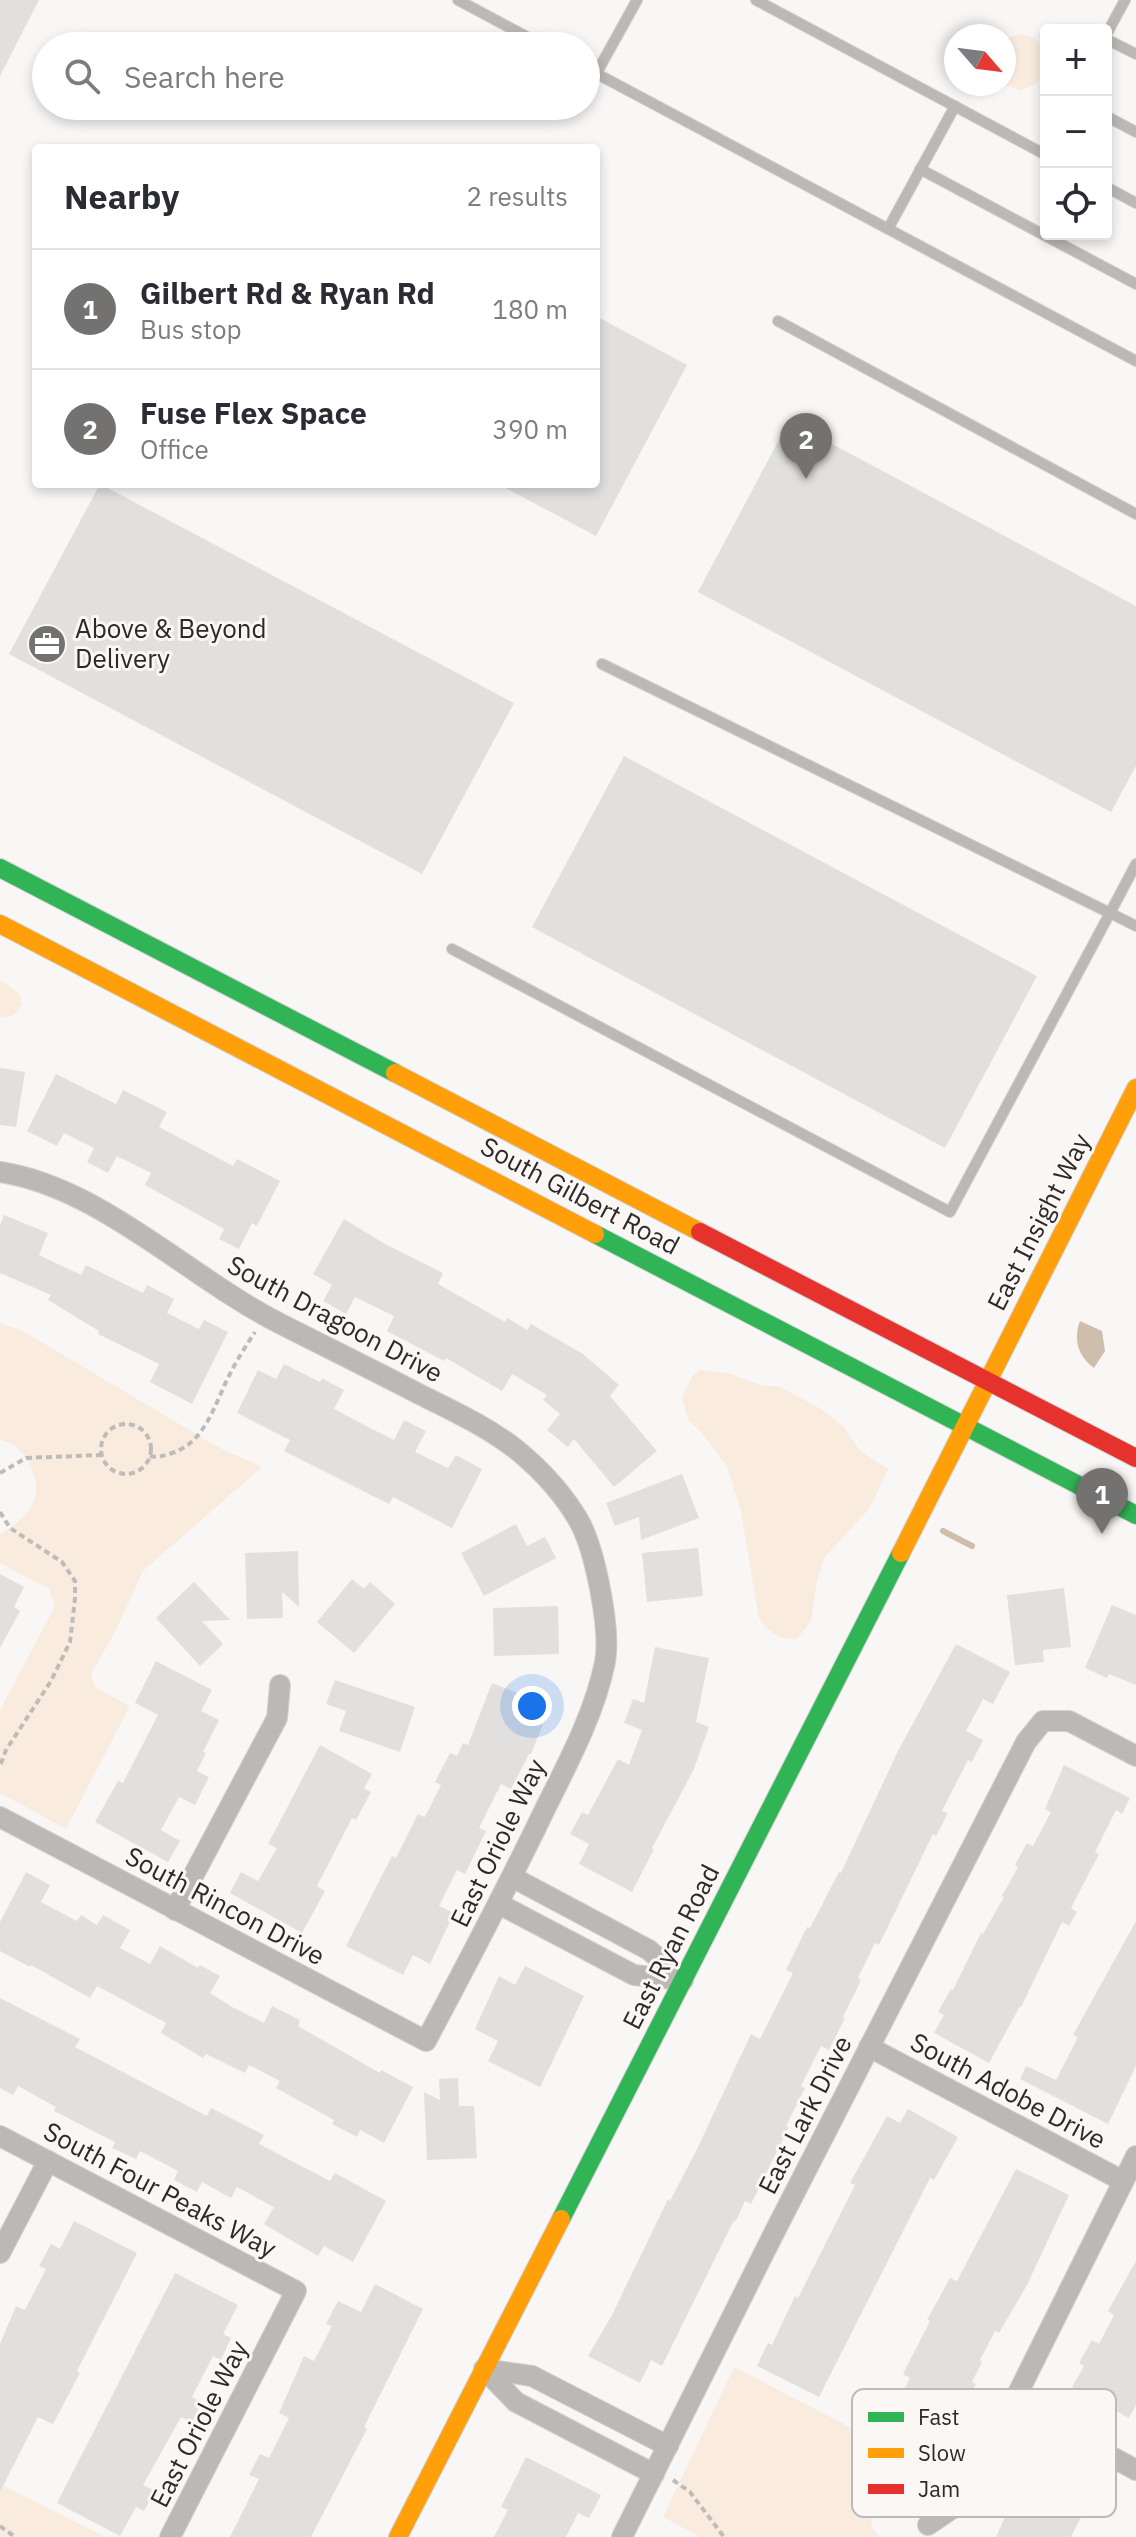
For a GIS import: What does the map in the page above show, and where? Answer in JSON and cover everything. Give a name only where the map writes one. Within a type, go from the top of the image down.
[{"type":"main road","name":"South Gilbert Road","points":[[0,868],[1136,1458]]},
{"type":"main road","name":"South Gilbert Road","points":[[0,924],[1136,1515]]},
{"type":"main road","name":"East Insight Way","points":[[989,1379],[1136,1088]]},
{"type":"main road","name":"East Ryan Road","points":[[398,2537],[989,1379]]},
{"type":"street","name":"South Dragoon Drive","points":[[0,1172],[45,1182],[108,1216],[264,1316],[477,1423],[518,1451],[550,1483],[579,1522],[595,1568]]},
{"type":"street","name":"East Oriole Way","points":[[426,2041],[499,1904],[592,1707],[605,1659],[603,1614],[595,1568]]},
{"type":"street","points":[[175,1910],[277,1718],[280,1685]]},
{"type":"street","name":"East Lark Drive","points":[[622,2537],[664,2477],[668,2446],[1026,1742],[1043,1721],[1069,1721],[1136,1756]]},
{"type":"street","name":"South Rincon Drive","points":[[0,1818],[426,2041]]},
{"type":"street","points":[[512,1877],[649,1950],[683,1980]]},
{"type":"street","points":[[499,1904],[634,1975],[683,1980]]},
{"type":"street","name":"South Adobe Drive","points":[[869,2047],[1123,2181]]},
{"type":"street","name":"South Four Peaks Way","points":[[0,2136],[296,2291]]},
{"type":"street","points":[[1020,2389],[1136,2156]]},
{"type":"street","points":[[0,2253],[48,2161]]},
{"type":"street","name":"East Oriole Way","points":[[170,2537],[296,2291]]},
{"type":"street","points":[[484,2369],[532,2376],[668,2446]]},
{"type":"street","points":[[484,2369],[516,2402],[664,2477]]},
{"type":"street","points":[[1116,2459],[1136,2470]]},
{"type":"street","points":[[928,2525],[940,2517]]},
{"type":"lane","points":[[458,0],[518,32]]},
{"type":"lane","points":[[600,57],[637,0]]},
{"type":"lane","points":[[756,0],[1040,152]]},
{"type":"lane","points":[[1112,25],[1125,0]]},
{"type":"lane","points":[[1112,40],[1136,54]]},
{"type":"lane","points":[[600,76],[1136,361]]},
{"type":"lane","points":[[888,229],[955,106]]},
{"type":"lane","points":[[1112,119],[1136,132]]},
{"type":"lane","points":[[920,169],[1136,284]]},
{"type":"lane","points":[[1112,190],[1136,203]]},
{"type":"lane","points":[[778,321],[1136,514]]},
{"type":"lane","points":[[602,664],[1136,926]]},
{"type":"lane","points":[[452,949],[950,1212],[1136,864]]},
{"type":"path","points":[[150,1456],[159,1458],[187,1447],[210,1419],[232,1370],[264,1316]]},
{"type":"path","points":[[123,1424],[139,1427],[146,1433],[152,1448],[150,1456],[141,1470],[125,1475],[109,1469],[101,1455],[103,1438],[108,1431],[123,1424]]},
{"type":"path","points":[[0,1473],[26,1458],[101,1455]]},
{"type":"path","points":[[0,1512],[10,1528],[62,1562],[75,1581],[75,1599],[70,1642],[51,1681],[6,1750],[0,1766]]},
{"type":"path","points":[[664,2477],[690,2492],[724,2537]]},
{"type":"path","points":[[0,2526],[15,2537]]},
{"type":"shaded area","points":[[1016,35],[1035,38],[1040,45],[1040,79],[1020,90],[1016,89]]},
{"type":"shaded area","points":[[0,980],[19,993],[22,1005],[8,1017],[0,1017]]},
{"type":"shaded area","points":[[1080,1321],[1102,1331],[1105,1351],[1094,1368],[1084,1359],[1078,1347]]},
{"type":"shaded area","points":[[0,1323],[23,1331],[218,1447],[262,1467],[143,1571],[91,1675],[96,1688],[130,1706],[66,1829],[0,1793],[0,1710],[55,1606],[49,1589],[0,1563],[0,1534],[28,1511],[36,1492],[32,1470],[25,1457],[14,1446],[0,1440]]},
{"type":"shaded area","points":[[699,1370],[728,1373],[763,1386],[779,1386],[821,1409],[844,1427],[860,1451],[888,1469],[869,1509],[825,1557],[817,1581],[811,1621],[797,1639],[775,1634],[759,1618],[741,1512],[727,1466],[688,1420],[682,1398]]},
{"type":"shaded area","points":[[734,2367],[852,2428],[852,2517],[873,2517],[871,2526],[879,2537],[700,2537],[663,2517]]},
{"type":"shaded area","points":[[0,2484],[105,2537],[0,2537]]},
{"type":"building","points":[[0,0],[39,0],[0,76]]},
{"type":"building","points":[[600,318],[687,365],[596,536],[506,488],[600,488]]},
{"type":"building","points":[[789,421],[1136,606],[1136,766],[1111,812],[698,592]]},
{"type":"building","points":[[98,488],[108,488],[514,703],[422,874],[9,654]]},
{"type":"building","points":[[624,756],[1037,976],[945,1148],[532,927]]},
{"type":"building","points":[[0,1068],[25,1072],[16,1127],[0,1125]]},
{"type":"building","points":[[56,1074],[116,1104],[123,1090],[167,1112],[159,1127],[233,1166],[237,1159],[280,1181],[257,1226],[252,1223],[239,1249],[219,1239],[224,1229],[145,1185],[151,1173],[117,1156],[108,1173],[87,1162],[94,1148],[64,1133],[57,1146],[27,1131]]},
{"type":"building","points":[[4,1215],[48,1233],[39,1255],[81,1275],[86,1265],[143,1293],[147,1285],[174,1299],[167,1313],[199,1329],[204,1320],[228,1332],[192,1404],[150,1382],[159,1364],[98,1334],[99,1331],[48,1300],[51,1295],[0,1273],[0,1225]]},
{"type":"building","points":[[344,1219],[443,1273],[438,1284],[505,1322],[507,1318],[527,1330],[531,1324],[583,1354],[619,1385],[610,1396],[657,1451],[614,1487],[574,1439],[568,1447],[547,1430],[560,1414],[543,1400],[547,1395],[512,1374],[502,1391],[446,1358],[444,1361],[387,1331],[394,1316],[355,1297],[346,1314],[323,1301],[332,1285],[313,1274]]},
{"type":"building","points":[[284,1364],[344,1390],[334,1409],[394,1440],[404,1420],[426,1431],[415,1452],[448,1468],[456,1455],[482,1469],[452,1528],[393,1497],[389,1504],[284,1451],[290,1440],[237,1413],[258,1370],[276,1379]]},
{"type":"building","points":[[682,1474],[699,1518],[641,1540],[639,1517],[615,1526],[606,1503]]},
{"type":"building","points":[[516,1524],[527,1546],[545,1537],[556,1558],[484,1596],[461,1553]]},
{"type":"building","points":[[698,1548],[703,1596],[647,1602],[642,1553]]},
{"type":"building","points":[[298,1551],[299,1607],[282,1592],[283,1618],[247,1619],[245,1553]]},
{"type":"building","points":[[0,1574],[24,1587],[14,1607],[20,1611],[0,1648]]},
{"type":"building","points":[[352,1579],[364,1589],[370,1582],[395,1604],[354,1653],[317,1622]]},
{"type":"building","points":[[194,1582],[230,1620],[202,1621],[223,1644],[200,1666],[156,1618]]},
{"type":"building","points":[[1064,1588],[1071,1647],[1043,1650],[1044,1662],[1015,1665],[1007,1595]]},
{"type":"building","points":[[1112,1605],[1136,1615],[1136,1685],[1109,1674],[1107,1678],[1085,1668]]},
{"type":"building","points":[[558,1606],[559,1654],[494,1656],[493,1608]]},
{"type":"building","points":[[956,1644],[1010,1672],[993,1704],[983,1699],[966,1731],[983,1740],[972,1762],[968,1760],[942,1811],[948,1813],[936,1836],[933,1834],[879,1945],[875,1943],[829,2050],[821,2046],[801,2086],[805,2088],[786,2126],[789,2127],[751,2204],[745,2201],[734,2220],[662,2366],[651,2360],[640,2383],[588,2356],[697,2149],[751,2034],[760,2039],[793,1973],[786,1970],[807,1927],[810,1928],[841,1873],[898,1751]]},
{"type":"building","points":[[655,1647],[709,1658],[696,1722],[709,1727],[693,1771],[632,1892],[579,1864],[589,1844],[570,1834],[582,1812],[588,1815],[618,1759],[629,1765],[642,1730],[624,1723],[633,1699],[644,1703]]},
{"type":"building","points":[[156,1661],[212,1690],[201,1711],[219,1720],[197,1771],[209,1777],[195,1805],[179,1797],[161,1830],[180,1841],[168,1862],[95,1822],[118,1781],[123,1783],[158,1715],[135,1703]]},
{"type":"building","points":[[335,1680],[415,1707],[400,1752],[339,1731],[346,1711],[326,1704]]},
{"type":"building","points":[[492,1683],[538,1701],[531,1719],[543,1724],[531,1754],[511,1789],[501,1784],[479,1828],[486,1831],[465,1874],[457,1870],[439,1906],[454,1913],[430,1964],[413,1955],[403,1975],[346,1946],[392,1856],[396,1858],[418,1814],[425,1817],[441,1785],[435,1782],[450,1753],[457,1756],[463,1743],[468,1745]]},
{"type":"building","points":[[320,1745],[372,1774],[364,1788],[371,1792],[356,1820],[352,1818],[317,1886],[325,1891],[302,1933],[230,1893],[241,1872],[258,1881],[277,1848],[268,1844]]},
{"type":"building","points":[[1064,1765],[1130,1798],[1122,1814],[1116,1810],[1095,1852],[1099,1854],[1071,1908],[1077,1912],[1069,1926],[1062,1922],[1021,2007],[989,2063],[934,2033],[944,2015],[938,2012],[1004,1897],[1018,1867],[1015,1865],[1027,1843],[1033,1846],[1051,1812],[1045,1809]]},
{"type":"building","points":[[26,1872],[50,1885],[41,1902],[77,1921],[81,1915],[97,1925],[103,1915],[130,1930],[120,1948],[150,1964],[160,1946],[198,1968],[200,1965],[220,1976],[210,1993],[232,2007],[264,2023],[272,2006],[300,2020],[298,2026],[380,2073],[381,2070],[413,2087],[384,2143],[360,2130],[357,2137],[332,2124],[334,2120],[276,2088],[280,2081],[249,2065],[245,2073],[206,2054],[203,2058],[161,2033],[166,2023],[97,1986],[90,1998],[0,1951],[0,1922]]},
{"type":"building","points":[[1136,1921],[1136,2066],[1108,2124],[1020,2079],[1026,2066],[1056,2080],[1078,2037],[1073,2035]]},
{"type":"building","points":[[525,1966],[584,1996],[540,2087],[488,2061],[498,2041],[475,2029],[499,1976],[515,1985]]},
{"type":"building","points":[[0,1998],[80,2039],[75,2047],[207,2116],[211,2108],[264,2135],[259,2144],[330,2181],[335,2173],[386,2201],[353,2262],[324,2246],[318,2256],[264,2224],[274,2207],[237,2187],[231,2198],[202,2182],[197,2192],[174,2180],[178,2171],[140,2151],[136,2159],[112,2148],[115,2142],[54,2111],[56,2107],[18,2086],[13,2095],[0,2088]]},
{"type":"building","points":[[458,2078],[459,2106],[474,2106],[477,2158],[427,2160],[424,2092],[440,2100],[439,2079]]},
{"type":"building","points":[[908,2109],[958,2137],[934,2180],[930,2178],[819,2397],[757,2366],[768,2343],[772,2345],[795,2296],[798,2298],[855,2185],[850,2183],[887,2116],[900,2123]]},
{"type":"building","points":[[1016,2169],[1069,2195],[1027,2285],[999,2333],[995,2331],[980,2360],[982,2362],[972,2382],[976,2384],[974,2389],[904,2389],[910,2378],[903,2374],[930,2321],[927,2320],[950,2278],[957,2281]]},
{"type":"building","points":[[74,2221],[137,2253],[53,2424],[38,2417],[0,2492],[0,2344],[16,2306],[25,2310],[46,2269],[39,2266],[51,2244],[60,2249]]},
{"type":"building","points":[[1136,2261],[1136,2405],[1129,2418],[1116,2411],[1116,2389],[1072,2387],[1084,2366],[1079,2363],[1092,2340],[1099,2344],[1114,2315],[1108,2311]]},
{"type":"building","points":[[175,2273],[238,2305],[223,2334],[231,2338],[221,2360],[213,2356],[192,2397],[202,2402],[192,2422],[181,2417],[143,2485],[155,2491],[144,2511],[136,2507],[120,2536],[57,2503]]},
{"type":"building","points":[[375,2284],[423,2309],[364,2427],[367,2429],[311,2537],[230,2537],[259,2479],[249,2475],[260,2454],[269,2458],[289,2418],[279,2413],[304,2356],[314,2361],[332,2326],[326,2324],[338,2301],[361,2312]]},
{"type":"building","points":[[526,2457],[601,2495],[589,2518],[578,2513],[566,2537],[494,2537],[508,2510],[501,2507]]},
{"type":"building","points":[[1005,2517],[1081,2517],[1071,2537],[996,2537]]},
{"type":"waterway","points":[[943,1531],[972,1546]]},
{"type":"traffic: fast","points":[[0,868],[395,1073]]},
{"type":"traffic: fast","points":[[595,1234],[1136,1515]]},
{"type":"traffic: fast","points":[[561,2219],[901,1553]]},
{"type":"traffic: slow","points":[[0,924],[595,1234]]},
{"type":"traffic: slow","points":[[395,1073],[700,1232]]},
{"type":"traffic: slow","points":[[901,1553],[1136,1088]]},
{"type":"traffic: slow","points":[[398,2537],[561,2219]]},
{"type":"traffic: jam","points":[[700,1232],[1136,1458]]},
{"type":"place","name":"Fuse Flex Space","points":[[806,479]]},
{"type":"place","name":"Above & Beyond Delivery","points":[[47,644]]},
{"type":"place","name":"Gilbert Rd & Ryan Rd","points":[[1102,1534]]}]
